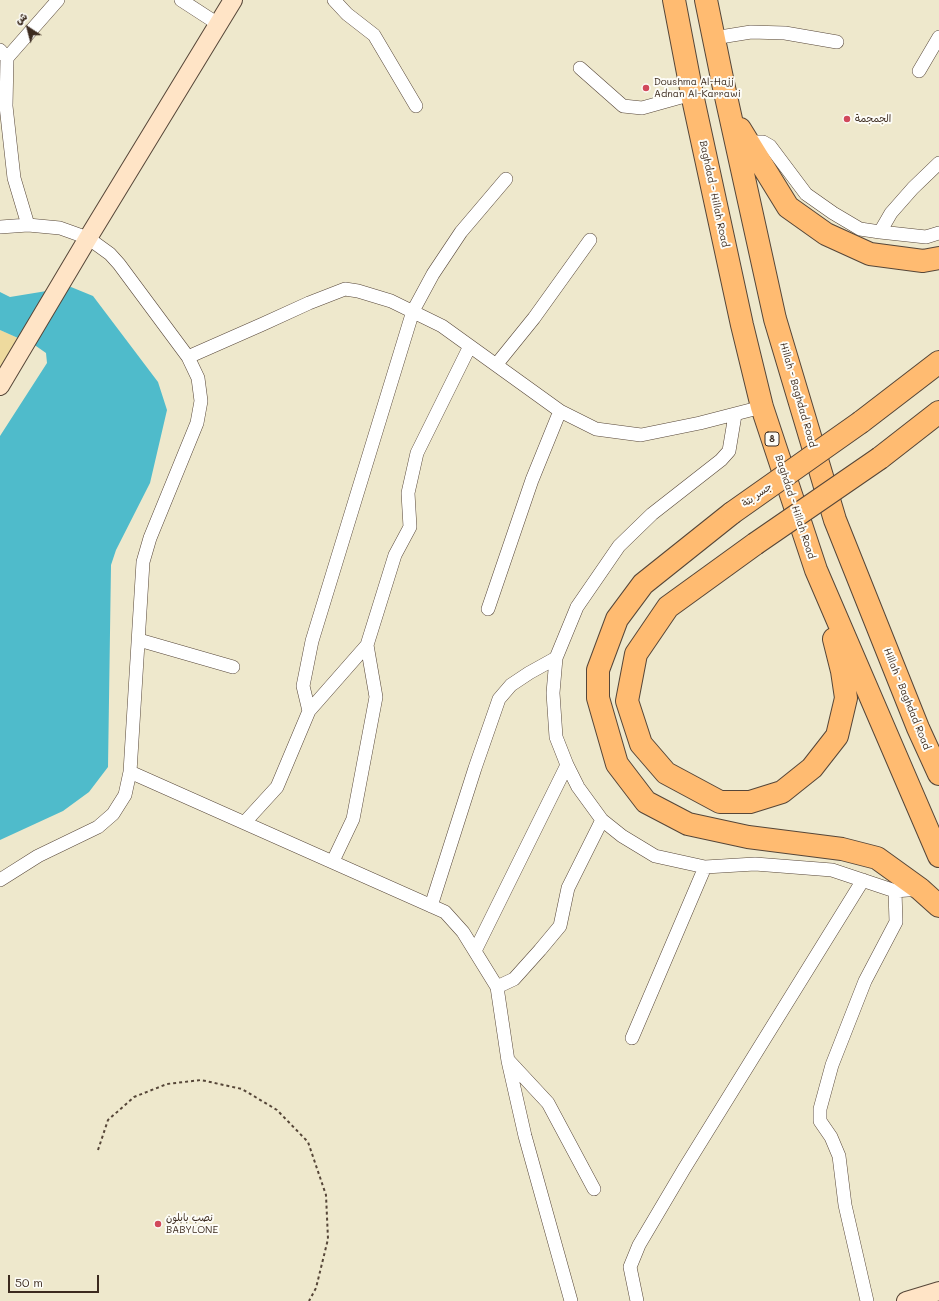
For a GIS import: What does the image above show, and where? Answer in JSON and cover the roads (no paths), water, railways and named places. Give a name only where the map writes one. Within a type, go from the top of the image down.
[{"type":"highway","name":"Baghdad - Hillah Road","points":[[674,0],[742,325],[762,407],[816,570],[939,856]]},
{"type":"highway","name":"Hillah - Baghdad Road","points":[[706,0],[723,86],[775,319],[835,520],[918,728],[939,774]]},
{"type":"highway","points":[[685,54],[690,56],[702,56],[707,54],[714,42]]},
{"type":"highway","points":[[693,95],[706,85],[718,84],[723,86]]},
{"type":"highway","points":[[729,111],[788,207],[826,234],[870,254],[923,261],[939,258]]},
{"type":"highway","name":"جسر بتة","points":[[939,362],[861,422],[732,513],[643,584],[618,619],[598,670],[598,698],[617,764],[646,802],[688,824],[748,837],[842,850],[877,858],[920,889],[939,906]]},
{"type":"highway","points":[[816,570],[842,671],[846,698],[837,736],[812,768],[782,792],[750,802],[720,802],[666,773],[641,744],[627,701],[636,654],[668,607],[754,544],[880,458],[939,412]]},
{"type":"street","points":[[28,225],[14,178],[6,106],[3,54],[58,0]]},
{"type":"street","points":[[181,0],[218,24]]},
{"type":"street","points":[[0,386],[72,264],[233,0]]},
{"type":"street","points":[[334,0],[347,14],[374,35],[416,106]]},
{"type":"street","points":[[714,42],[751,32],[778,33],[837,42]]},
{"type":"street","points":[[919,71],[939,37]]},
{"type":"street","points":[[580,68],[623,106],[642,108],[693,95]]},
{"type":"street","points":[[750,146],[754,142],[763,142],[770,146],[806,194],[833,213],[860,228],[880,232],[926,237],[939,233]]},
{"type":"street","points":[[880,232],[891,213],[913,188],[939,163]]},
{"type":"street","points":[[309,711],[303,686],[312,641],[413,312],[433,274],[461,232],[506,179]]},
{"type":"street","points":[[0,227],[28,225],[60,228],[88,238],[110,254],[188,357],[198,378],[201,401],[200,412],[193,433],[143,562],[130,772],[125,794],[120,805],[106,821],[89,832],[58,845],[38,856],[0,880]]},
{"type":"street","points":[[496,366],[534,318],[590,240]]},
{"type":"street","points":[[188,357],[308,303],[345,289],[358,291],[391,301],[442,326],[496,366],[560,410],[596,429],[641,435],[735,415],[762,407]]},
{"type":"street","points":[[244,822],[277,787],[309,711],[367,645],[395,555],[410,527],[408,493],[417,453],[470,346]]},
{"type":"street","points":[[488,609],[532,480],[560,410]]},
{"type":"street","points":[[735,415],[729,451],[721,460],[652,514],[620,546],[577,607],[556,658],[554,693],[556,737],[567,765],[578,787],[602,820],[622,836],[655,856],[705,868],[755,864],[832,870],[895,891],[920,889]]},
{"type":"street","points":[[139,640],[233,667]]},
{"type":"street","points":[[333,862],[353,819],[376,696],[367,645]]},
{"type":"street","points":[[431,906],[474,768],[499,699],[511,685],[556,658]]},
{"type":"street","points":[[474,951],[567,765]]},
{"type":"street","points":[[130,772],[446,912],[463,932],[497,987],[508,1061],[525,1136],[571,1301]]},
{"type":"street","points":[[497,987],[514,979],[560,926],[568,888],[602,820]]},
{"type":"street","points":[[632,1038],[705,868]]},
{"type":"street","points":[[636,1301],[630,1267],[639,1245],[688,1162],[863,880]]},
{"type":"street","points":[[867,1301],[845,1205],[838,1156],[831,1137],[820,1121],[820,1109],[832,1065],[865,980],[896,922],[895,891]]},
{"type":"street","points":[[508,1061],[548,1103],[594,1188]]},
{"type":"street","points":[[906,1301],[939,1291]]},
{"type":"water","points":[[71,287],[93,296],[158,382],[167,410],[150,483],[116,550],[111,565],[108,767],[89,792],[63,811],[0,840],[0,436],[47,363],[46,353],[36,346],[0,330],[0,292],[10,297]]},
{"type":"place","name":"Doushma Al-Hajj Adnan Al-Karrawi","points":[[646,88]]},
{"type":"place","name":"الجمجمة","points":[[847,119]]},
{"type":"place","name":"نصب بابلون BABYLONE","points":[[158,1224]]}]
